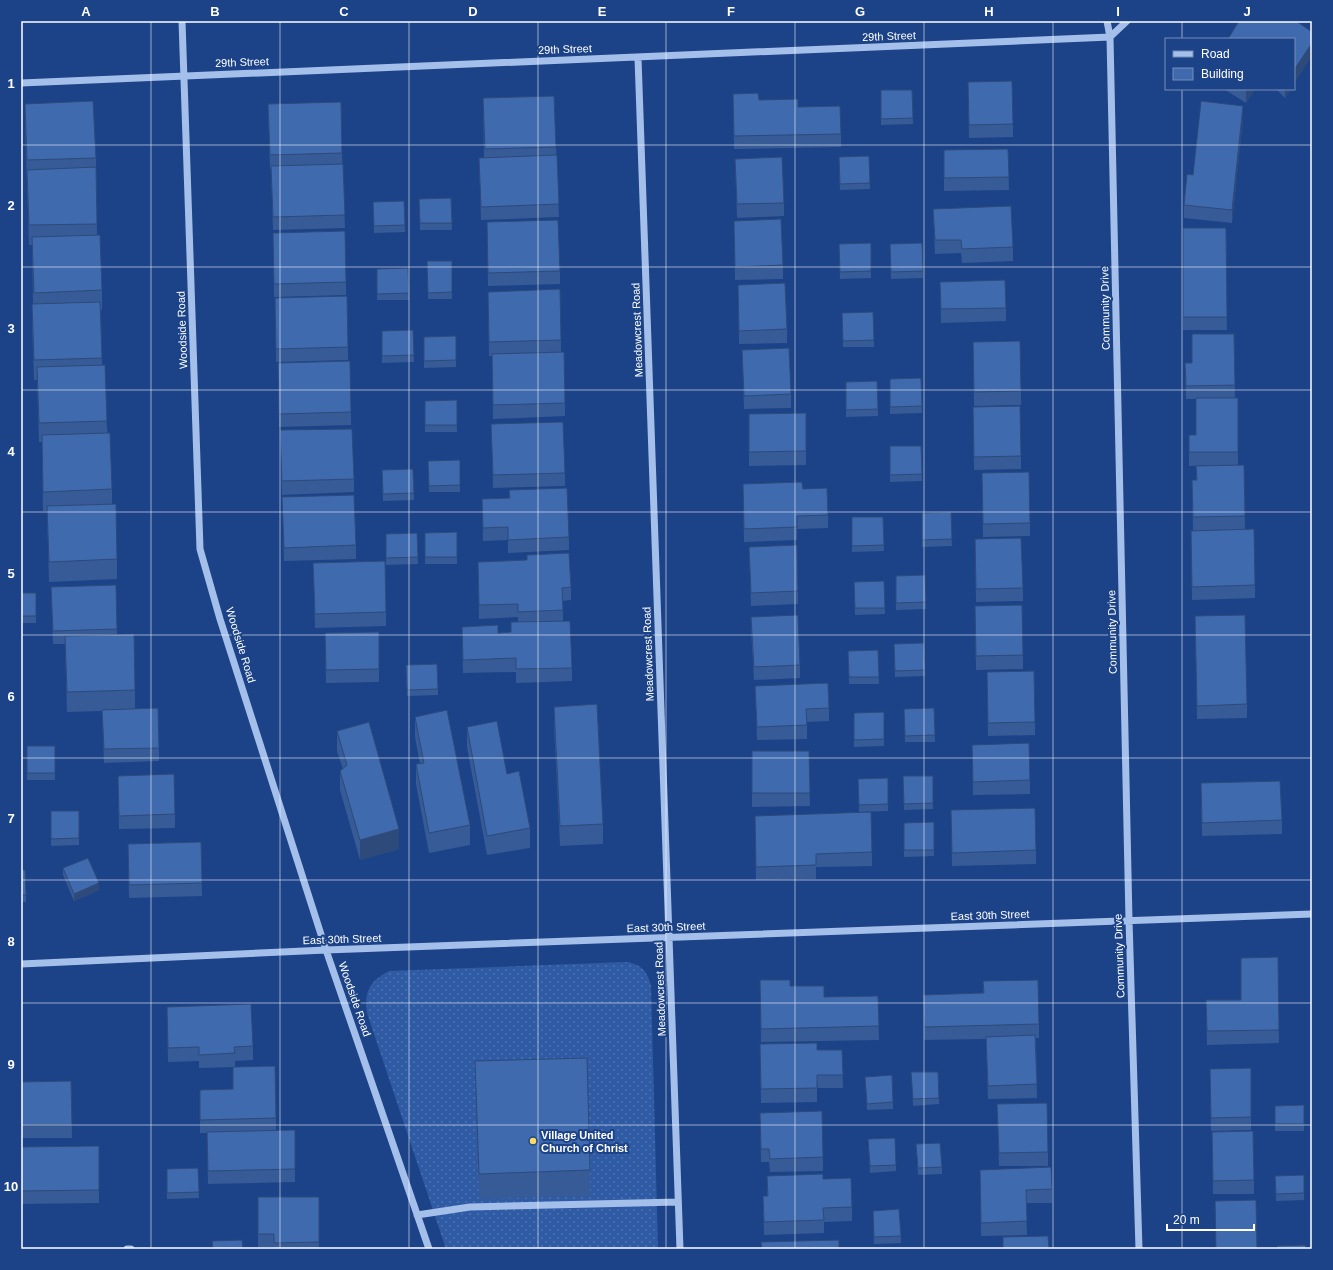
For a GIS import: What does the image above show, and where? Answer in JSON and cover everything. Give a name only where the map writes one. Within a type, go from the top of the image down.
[{"type":"street","name":"Woodside Road","points":[[182,21],[200,549],[220,619],[326,950],[429,1249]]},
{"type":"street","name":"Community Drive","points":[[1107,21],[1110,37],[1129,920],[1139,1249]]},
{"type":"street","points":[[1110,37],[1127,21]]},
{"type":"street","name":"29th Street","points":[[21,83],[1110,37]]},
{"type":"street","name":"Meadowcrest Road","points":[[638,58],[680,1249]]},
{"type":"street","name":"East 30th Street","points":[[21,964],[326,950],[1312,914]]},
{"type":"street","points":[[417,1215],[470,1207],[678,1202]]},
{"type":"shaded area","points":[[627,962],[637,965],[646,973],[651,986],[658,1249],[446,1249],[367,1013],[366,999],[373,983],[389,971]]},
{"type":"building","points":[[1239,21],[1296,21],[1312,32],[1312,43],[1295,68],[1295,38],[1229,38]]},
{"type":"building","points":[[1012,81],[1013,124],[969,125],[968,82]]},
{"type":"building","points":[[881,90],[912,90],[913,118],[881,119]]},
{"type":"building","points":[[758,93],[759,100],[798,99],[798,107],[840,106],[841,134],[734,136],[733,94]]},
{"type":"building","points":[[554,96],[556,147],[485,149],[483,98]]},
{"type":"building","points":[[93,101],[96,158],[27,160],[25,104]]},
{"type":"building","points":[[1201,101],[1243,106],[1232,210],[1184,205],[1187,174],[1193,175]]},
{"type":"building","points":[[341,102],[342,153],[270,155],[268,104]]},
{"type":"building","points":[[1008,149],[1009,177],[944,178],[944,150]]},
{"type":"building","points":[[557,155],[559,204],[481,207],[479,158]]},
{"type":"building","points":[[869,156],[870,183],[840,184],[839,157]]},
{"type":"building","points":[[782,157],[784,203],[737,204],[735,159]]},
{"type":"building","points":[[343,164],[345,215],[273,217],[271,166]]},
{"type":"building","points":[[96,167],[97,224],[29,225],[27,170]]},
{"type":"building","points":[[451,198],[452,223],[420,223],[419,199]]},
{"type":"building","points":[[404,201],[405,225],[374,226],[373,202]]},
{"type":"building","points":[[1011,206],[1013,247],[962,249],[961,240],[935,240],[933,209]]},
{"type":"building","points":[[781,219],[783,265],[735,267],[734,221]]},
{"type":"building","points":[[558,220],[560,271],[488,273],[487,222]]},
{"type":"building","points":[[1183,228],[1226,228],[1227,317],[1183,317]]},
{"type":"building","points":[[345,231],[346,282],[274,284],[273,233]]},
{"type":"building","points":[[100,235],[102,290],[34,293],[32,237]]},
{"type":"building","points":[[871,243],[871,271],[840,272],[839,244]]},
{"type":"building","points":[[922,243],[923,271],[891,272],[890,244]]},
{"type":"building","points":[[427,261],[452,261],[452,292],[428,293]]},
{"type":"building","points":[[408,268],[409,293],[377,294],[377,269]]},
{"type":"building","points":[[1005,280],[1006,308],[941,309],[940,282]]},
{"type":"building","points":[[785,283],[787,329],[739,331],[738,285]]},
{"type":"building","points":[[560,289],[561,340],[489,342],[488,292]]},
{"type":"building","points":[[347,296],[348,347],[276,349],[275,298]]},
{"type":"building","points":[[100,302],[102,358],[34,360],[32,304]]},
{"type":"building","points":[[873,312],[874,340],[843,341],[842,313]]},
{"type":"building","points":[[413,330],[414,355],[382,356],[382,331]]},
{"type":"building","points":[[1192,334],[1234,334],[1235,385],[1186,386],[1185,363],[1192,363]]},
{"type":"building","points":[[456,336],[456,360],[424,361],[424,337]]},
{"type":"building","points":[[1020,341],[1021,391],[974,392],[973,342]]},
{"type":"building","points":[[789,348],[791,394],[744,396],[742,350]]},
{"type":"building","points":[[564,352],[565,403],[493,405],[492,354]]},
{"type":"building","points":[[350,361],[351,412],[279,414],[278,363]]},
{"type":"building","points":[[105,365],[107,421],[39,423],[37,367]]},
{"type":"building","points":[[921,378],[922,406],[890,407],[890,379]]},
{"type":"building","points":[[877,381],[878,409],[846,410],[846,382]]},
{"type":"building","points":[[1196,398],[1238,398],[1238,452],[1189,452],[1189,435],[1196,435]]},
{"type":"building","points":[[457,400],[457,425],[425,425],[425,401]]},
{"type":"building","points":[[1020,406],[1021,456],[974,457],[973,407]]},
{"type":"building","points":[[806,413],[806,451],[749,452],[749,414]]},
{"type":"building","points":[[563,422],[565,473],[493,475],[491,424]]},
{"type":"building","points":[[352,429],[354,479],[282,481],[280,430]]},
{"type":"building","points":[[110,433],[112,489],[43,492],[42,435]]},
{"type":"building","points":[[890,446],[921,446],[922,474],[890,475]]},
{"type":"building","points":[[460,460],[460,485],[429,486],[428,461]]},
{"type":"building","points":[[1244,465],[1245,516],[1193,517],[1192,480],[1197,480],[1196,466]]},
{"type":"building","points":[[413,469],[414,493],[383,494],[382,470]]},
{"type":"building","points":[[1029,472],[1030,523],[983,524],[982,473]]},
{"type":"building","points":[[802,482],[803,489],[827,488],[828,515],[797,516],[797,527],[744,529],[743,484]]},
{"type":"building","points":[[567,488],[569,537],[508,540],[508,527],[483,528],[482,499],[510,498],[509,490]]},
{"type":"building","points":[[354,495],[356,545],[284,548],[282,497]]},
{"type":"building","points":[[116,504],[117,559],[49,562],[47,506]]},
{"type":"building","points":[[951,512],[952,539],[922,540],[922,513]]},
{"type":"building","points":[[852,517],[883,517],[884,545],[852,546]]},
{"type":"building","points":[[1254,529],[1255,585],[1192,587],[1191,531]]},
{"type":"building","points":[[457,532],[457,557],[425,557],[425,533]]},
{"type":"building","points":[[417,533],[418,557],[386,558],[386,534]]},
{"type":"building","points":[[1021,538],[1023,588],[976,589],[975,539]]},
{"type":"building","points":[[797,545],[798,591],[751,593],[749,547]]},
{"type":"building","points":[[569,553],[571,587],[562,588],[563,610],[518,612],[518,604],[479,605],[478,562],[527,560],[527,555]]},
{"type":"building","points":[[385,561],[386,612],[315,614],[313,563]]},
{"type":"building","points":[[925,575],[926,602],[896,603],[896,576]]},
{"type":"building","points":[[884,581],[885,608],[855,608],[854,582]]},
{"type":"building","points":[[116,585],[117,629],[53,631],[51,587]]},
{"type":"building","points":[[21,593],[36,593],[36,616],[21,616]]},
{"type":"building","points":[[1022,605],[1023,655],[976,656],[975,606]]},
{"type":"building","points":[[798,615],[800,665],[754,667],[751,617]]},
{"type":"building","points":[[1245,615],[1247,704],[1197,706],[1195,616]]},
{"type":"building","points":[[570,621],[572,668],[516,669],[516,658],[463,660],[462,627],[498,625],[498,633],[511,632],[511,622]]},
{"type":"building","points":[[379,632],[379,669],[326,670],[325,633]]},
{"type":"building","points":[[134,634],[135,690],[67,692],[65,636]]},
{"type":"building","points":[[924,643],[925,670],[895,671],[894,644]]},
{"type":"building","points":[[878,650],[879,677],[849,677],[848,651]]},
{"type":"building","points":[[437,664],[438,689],[407,690],[406,665]]},
{"type":"building","points":[[1034,671],[1035,722],[988,723],[987,672]]},
{"type":"building","points":[[828,683],[829,708],[806,709],[807,725],[757,727],[755,686]]},
{"type":"building","points":[[597,704],[603,824],[560,826],[554,707]]},
{"type":"building","points":[[158,708],[159,748],[104,749],[102,710]]},
{"type":"building","points":[[934,708],[935,735],[905,736],[904,709]]},
{"type":"building","points":[[447,710],[470,825],[429,833],[416,764],[424,763],[415,717]]},
{"type":"building","points":[[884,712],[884,739],[854,740],[854,713]]},
{"type":"building","points":[[497,721],[507,774],[519,771],[530,828],[487,836],[467,727]]},
{"type":"building","points":[[369,722],[399,829],[360,840],[340,771],[347,765],[337,731]]},
{"type":"building","points":[[1029,743],[1030,780],[973,782],[972,745]]},
{"type":"building","points":[[27,746],[55,746],[55,773],[27,773]]},
{"type":"building","points":[[752,751],[809,751],[810,793],[752,793]]},
{"type":"building","points":[[174,774],[175,814],[119,816],[118,776]]},
{"type":"building","points":[[903,776],[933,776],[933,803],[904,804]]},
{"type":"building","points":[[888,778],[888,804],[859,805],[858,779]]},
{"type":"building","points":[[1280,781],[1282,820],[1202,823],[1201,783]]},
{"type":"building","points":[[1035,808],[1036,850],[952,853],[951,810]]},
{"type":"building","points":[[51,811],[79,811],[79,838],[51,839]]},
{"type":"building","points":[[871,812],[872,852],[816,854],[816,865],[756,867],[755,816]]},
{"type":"building","points":[[934,822],[934,850],[904,850],[904,823]]},
{"type":"building","points":[[201,842],[202,883],[129,885],[128,844]]},
{"type":"building","points":[[88,858],[99,883],[74,894],[63,868]]},
{"type":"building","points":[[21,870],[25,870],[26,895],[21,895]]},
{"type":"building","points":[[1278,957],[1279,1030],[1207,1031],[1206,1000],[1241,1000],[1241,958]]},
{"type":"building","points":[[760,980],[790,980],[790,986],[824,986],[824,997],[878,996],[879,1026],[761,1029]]},
{"type":"building","points":[[1038,980],[1039,1024],[924,1027],[923,995],[984,993],[983,981]]},
{"type":"building","points":[[251,1004],[253,1046],[234,1047],[235,1053],[199,1055],[199,1047],[168,1048],[167,1007]]},
{"type":"building","points":[[1035,1035],[1037,1084],[988,1086],[986,1037]]},
{"type":"building","points":[[817,1043],[817,1050],[842,1050],[843,1075],[817,1075],[817,1088],[761,1089],[760,1044]]},
{"type":"building","name":"Village United Church of Christ","points":[[587,1058],[590,1170],[479,1174],[475,1061]]},
{"type":"building","points":[[275,1066],[276,1118],[200,1120],[200,1090],[233,1089],[233,1067]]},
{"type":"building","points":[[1251,1068],[1251,1117],[1211,1118],[1210,1069]]},
{"type":"building","points":[[911,1072],[938,1072],[939,1098],[913,1099]]},
{"type":"building","points":[[892,1075],[893,1102],[867,1104],[865,1077]]},
{"type":"building","points":[[71,1081],[72,1125],[21,1125],[21,1082]]},
{"type":"building","points":[[1047,1103],[1048,1152],[999,1153],[997,1104]]},
{"type":"building","points":[[1304,1105],[1304,1124],[1275,1124],[1275,1106]]},
{"type":"building","points":[[822,1111],[823,1157],[770,1159],[769,1149],[761,1149],[760,1113]]},
{"type":"building","points":[[295,1130],[295,1169],[208,1171],[207,1132]]},
{"type":"building","points":[[1253,1131],[1254,1180],[1213,1181],[1212,1132]]},
{"type":"building","points":[[895,1138],[896,1165],[870,1166],[868,1139]]},
{"type":"building","points":[[940,1143],[942,1167],[918,1168],[916,1144]]},
{"type":"building","points":[[99,1146],[99,1190],[21,1191],[21,1147]]},
{"type":"building","points":[[1051,1167],[1052,1189],[1026,1190],[1027,1221],[981,1223],[980,1170]]},
{"type":"building","points":[[198,1168],[199,1192],[167,1193],[167,1169]]},
{"type":"building","points":[[823,1174],[823,1179],[851,1178],[852,1207],[823,1208],[824,1220],[764,1222],[763,1196],[768,1196],[767,1176]]},
{"type":"building","points":[[1304,1175],[1304,1193],[1276,1194],[1275,1176]]},
{"type":"building","points":[[258,1197],[319,1197],[319,1242],[274,1243],[274,1234],[258,1234]]},
{"type":"building","points":[[1256,1200],[1257,1249],[1216,1249],[1215,1201]]},
{"type":"building","points":[[899,1209],[901,1236],[874,1237],[873,1211]]},
{"type":"building","points":[[1048,1236],[1049,1249],[1003,1249],[1003,1237]]},
{"type":"building","points":[[242,1240],[243,1249],[213,1249],[212,1241]]},
{"type":"building","points":[[839,1240],[839,1249],[762,1249],[761,1242]]},
{"type":"building","points":[[1305,1245],[1306,1249],[1277,1249],[1277,1246]]},
{"type":"place","name":"Village United Church of Christ","points":[[533,1141]]}]
